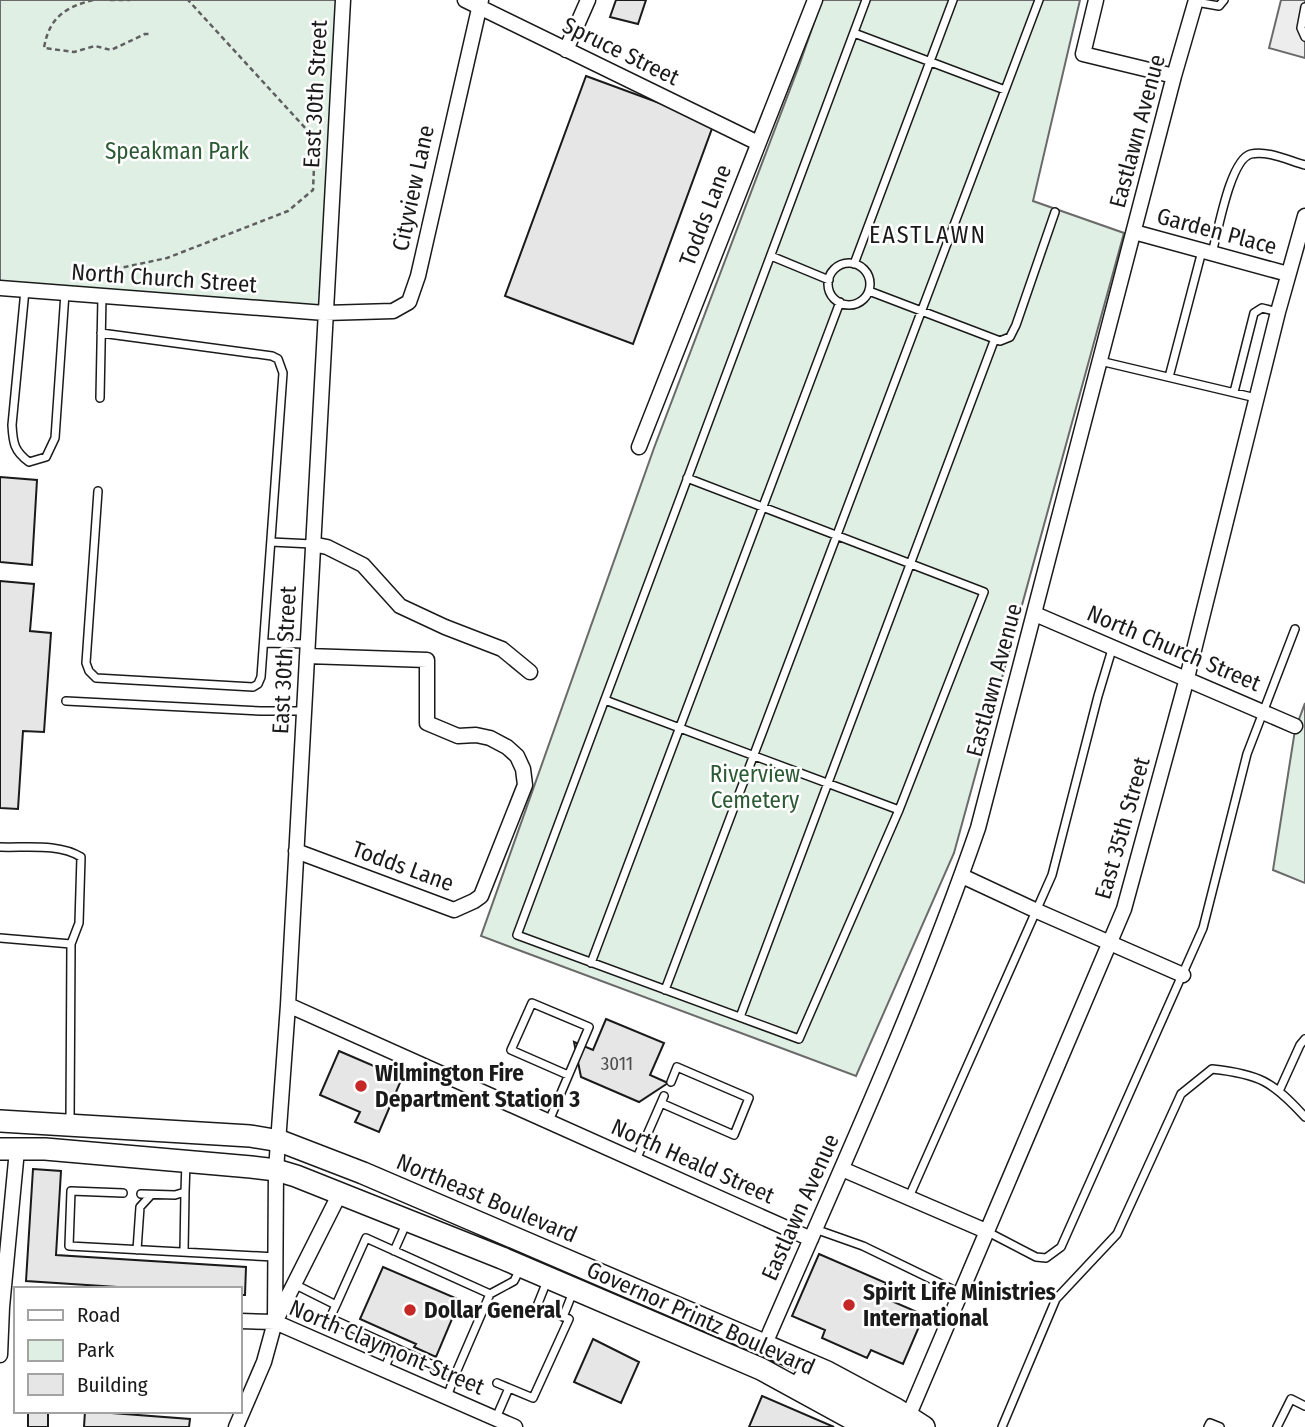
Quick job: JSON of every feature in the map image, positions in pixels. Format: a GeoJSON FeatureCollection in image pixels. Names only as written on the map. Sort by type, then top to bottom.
{"type":"FeatureCollection","features":[{"type":"Feature","properties":{"kind":"main road","name":"Northeast Boulevard"},"geometry":{"type":"LineString","coordinates":[[0,1121],[250,1136],[280,1141],[363,1173],[828,1372],[912,1424]]}},
{"type":"Feature","properties":{"kind":"main road"},"geometry":{"type":"LineString","coordinates":[[9,1150],[45,1149],[276,1170]]}},
{"type":"Feature","properties":{"kind":"main road","name":"Governor Printz Boulevard"},"geometry":{"type":"LineString","coordinates":[[276,1170],[521,1266],[761,1369],[867,1427]]}},
{"type":"Feature","properties":{"kind":"main road"},"geometry":{"type":"LineString","coordinates":[[761,1369],[811,1380],[882,1418],[912,1424]]}},
{"type":"Feature","properties":{"kind":"street","name":"East 30th Street"},"geometry":{"type":"LineString","coordinates":[[275,1322],[276,1170],[288,1005],[344,0]]}},
{"type":"Feature","properties":{"kind":"street"},"geometry":{"type":"LineString","coordinates":[[566,50],[588,0]]}},
{"type":"Feature","properties":{"kind":"street","name":"Todds Lane"},"geometry":{"type":"LineString","coordinates":[[639,447],[815,0]]}},
{"type":"Feature","properties":{"kind":"street"},"geometry":{"type":"LineString","coordinates":[[1096,0],[1083,54],[1174,76]]}},
{"type":"Feature","properties":{"kind":"street","name":"Eastlawn Avenue"},"geometry":{"type":"LineString","coordinates":[[764,1346],[842,1169],[962,876],[978,828],[1174,76],[1196,1]]}},
{"type":"Feature","properties":{"kind":"street","name":"Cityview Lane"},"geometry":{"type":"LineString","coordinates":[[325,313],[393,311],[409,302],[418,276],[474,2]]}},
{"type":"Feature","properties":{"kind":"street","name":"Spruce Street"},"geometry":{"type":"LineString","coordinates":[[474,2],[758,143]]}},
{"type":"Feature","properties":{"kind":"street","name":"East 35th Street"},"geometry":{"type":"LineString","coordinates":[[912,1424],[960,1293],[1131,887],[1305,216]]}},
{"type":"Feature","properties":{"kind":"street","name":"Garden Place"},"geometry":{"type":"LineString","coordinates":[[1134,232],[1288,274]]}},
{"type":"Feature","properties":{"kind":"street","name":"North Church Street"},"geometry":{"type":"LineString","coordinates":[[0,288],[325,313]]}},
{"type":"Feature","properties":{"kind":"street"},"geometry":{"type":"LineString","coordinates":[[312,544],[327,547],[363,565],[400,606],[502,649],[530,672]]}},
{"type":"Feature","properties":{"kind":"street","name":"North Church Street"},"geometry":{"type":"LineString","coordinates":[[1035,614],[1295,726]]}},
{"type":"Feature","properties":{"kind":"street","name":"Todds Lane"},"geometry":{"type":"LineString","coordinates":[[296,851],[454,910],[481,896],[525,785],[520,761],[507,747],[490,738],[476,734],[458,736],[427,723],[427,660],[307,650]]}},
{"type":"Feature","properties":{"kind":"street"},"geometry":{"type":"LineString","coordinates":[[962,876],[1183,975]]}},
{"type":"Feature","properties":{"kind":"street","name":"North Heald Street"},"geometry":{"type":"LineString","coordinates":[[288,1005],[636,1160],[813,1234]]}},
{"type":"Feature","properties":{"kind":"street"},"geometry":{"type":"LineString","coordinates":[[0,1355],[6,1308],[9,1150]]}},
{"type":"Feature","properties":{"kind":"street"},"geometry":{"type":"LineString","coordinates":[[842,1169],[986,1231]]}},
{"type":"Feature","properties":{"kind":"street"},"geometry":{"type":"LineString","coordinates":[[236,1427],[264,1362],[275,1322],[340,1193]]}},
{"type":"Feature","properties":{"kind":"street","name":"North Claymont Street"},"geometry":{"type":"LineString","coordinates":[[242,1321],[275,1322],[514,1427]]}},
{"type":"Feature","properties":{"kind":"lane"},"geometry":{"type":"LineString","coordinates":[[687,478],[984,593],[899,810],[799,1039],[517,934],[687,478],[771,256],[866,0]]}},
{"type":"Feature","properties":{"kind":"lane"},"geometry":{"type":"LineString","coordinates":[[854,264],[953,0]]}},
{"type":"Feature","properties":{"kind":"lane"},"geometry":{"type":"LineString","coordinates":[[665,990],[1039,0]]}},
{"type":"Feature","properties":{"kind":"lane"},"geometry":{"type":"LineString","coordinates":[[1196,1],[1219,6],[1224,0]]}},
{"type":"Feature","properties":{"kind":"lane"},"geometry":{"type":"LineString","coordinates":[[1305,7],[1301,27],[1305,37]]}},
{"type":"Feature","properties":{"kind":"lane"},"geometry":{"type":"LineString","coordinates":[[854,33],[1005,90]]}},
{"type":"Feature","properties":{"kind":"lane"},"geometry":{"type":"LineString","coordinates":[[1169,377],[1234,172],[1244,157],[1252,153],[1262,153],[1305,165]]}},
{"type":"Feature","properties":{"kind":"lane"},"geometry":{"type":"LineString","coordinates":[[869,291],[994,341],[1010,337],[1055,212]]}},
{"type":"Feature","properties":{"kind":"lane"},"geometry":{"type":"LineString","coordinates":[[771,256],[829,280]]}},
{"type":"Feature","properties":{"kind":"lane"},"geometry":{"type":"LineString","coordinates":[[854,264],[866,271],[869,291],[865,297],[853,304],[840,302],[831,293],[829,280],[836,268],[854,264]]}},
{"type":"Feature","properties":{"kind":"lane"},"geometry":{"type":"LineString","coordinates":[[25,290],[12,410],[13,444],[18,453],[29,462],[46,457],[55,438],[65,293]]}},
{"type":"Feature","properties":{"kind":"lane"},"geometry":{"type":"LineString","coordinates":[[100,398],[102,296]]}},
{"type":"Feature","properties":{"kind":"lane"},"geometry":{"type":"LineString","coordinates":[[591,963],[840,302]]}},
{"type":"Feature","properties":{"kind":"lane"},"geometry":{"type":"LineString","coordinates":[[1234,392],[1254,313],[1262,308],[1278,312]]}},
{"type":"Feature","properties":{"kind":"lane"},"geometry":{"type":"LineString","coordinates":[[98,491],[86,663],[89,671],[96,678],[253,687],[258,684],[264,643],[283,373],[278,359],[101,333]]}},
{"type":"Feature","properties":{"kind":"lane"},"geometry":{"type":"LineString","coordinates":[[740,1017],[994,341]]}},
{"type":"Feature","properties":{"kind":"lane"},"geometry":{"type":"LineString","coordinates":[[1100,361],[1256,398]]}},
{"type":"Feature","properties":{"kind":"lane"},"geometry":{"type":"LineString","coordinates":[[271,542],[312,544]]}},
{"type":"Feature","properties":{"kind":"lane"},"geometry":{"type":"LineString","coordinates":[[986,1231],[1036,1257],[1046,1258],[1061,1247],[1183,975],[1206,916],[1247,754],[1295,629]]}},
{"type":"Feature","properties":{"kind":"lane"},"geometry":{"type":"LineString","coordinates":[[264,643],[307,650]]}},
{"type":"Feature","properties":{"kind":"lane"},"geometry":{"type":"LineString","coordinates":[[909,1198],[1052,875],[1113,646]]}},
{"type":"Feature","properties":{"kind":"lane"},"geometry":{"type":"LineString","coordinates":[[605,700],[899,810]]}},
{"type":"Feature","properties":{"kind":"lane"},"geometry":{"type":"LineString","coordinates":[[66,701],[304,711]]}},
{"type":"Feature","properties":{"kind":"lane"},"geometry":{"type":"LineString","coordinates":[[0,847],[60,848],[81,857],[79,923],[71,944],[70,1124]]}},
{"type":"Feature","properties":{"kind":"lane"},"geometry":{"type":"LineString","coordinates":[[0,938],[71,944]]}},
{"type":"Feature","properties":{"kind":"lane"},"geometry":{"type":"LineString","coordinates":[[549,1121],[589,1027],[532,1003],[511,1050],[568,1074]]}},
{"type":"Feature","properties":{"kind":"lane"},"geometry":{"type":"LineString","coordinates":[[1280,1089],[1305,1039]]}},
{"type":"Feature","properties":{"kind":"lane"},"geometry":{"type":"LineString","coordinates":[[636,1160],[663,1099],[734,1135],[749,1098],[677,1067],[670,1082]]}},
{"type":"Feature","properties":{"kind":"lane"},"geometry":{"type":"LineString","coordinates":[[1002,1427],[1056,1298],[1117,1234],[1181,1094],[1212,1069],[1244,1072],[1280,1089],[1305,1117]]}},
{"type":"Feature","properties":{"kind":"lane"},"geometry":{"type":"LineString","coordinates":[[184,1252],[186,1161]]}},
{"type":"Feature","properties":{"kind":"lane"},"geometry":{"type":"LineString","coordinates":[[123,1193],[71,1191],[69,1246],[275,1257]]}},
{"type":"Feature","properties":{"kind":"lane"},"geometry":{"type":"LineString","coordinates":[[141,1194],[175,1195],[185,1192]]}},
{"type":"Feature","properties":{"kind":"lane"},"geometry":{"type":"LineString","coordinates":[[138,1250],[140,1207],[151,1195]]}},
{"type":"Feature","properties":{"kind":"lane"},"geometry":{"type":"LineString","coordinates":[[394,1251],[408,1220]]}},
{"type":"Feature","properties":{"kind":"lane"},"geometry":{"type":"LineString","coordinates":[[813,1234],[863,1246],[960,1293]]}},
{"type":"Feature","properties":{"kind":"lane"},"geometry":{"type":"LineString","coordinates":[[455,1375],[330,1318],[366,1238],[490,1294]]}},
{"type":"Feature","properties":{"kind":"lane"},"geometry":{"type":"LineString","coordinates":[[446,1397],[490,1294],[514,1282],[521,1266]]}},
{"type":"Feature","properties":{"kind":"lane"},"geometry":{"type":"LineString","coordinates":[[497,1382],[533,1398],[569,1319],[537,1306],[549,1278]]}},
{"type":"Feature","properties":{"kind":"lane"},"geometry":{"type":"LineString","coordinates":[[294,1284],[336,1305]]}},
{"type":"Feature","properties":{"kind":"lane"},"geometry":{"type":"LineString","coordinates":[[563,1317],[575,1289]]}},
{"type":"Feature","properties":{"kind":"lane"},"geometry":{"type":"LineString","coordinates":[[384,1370],[394,1348]]}},
{"type":"Feature","properties":{"kind":"lane"},"geometry":{"type":"LineString","coordinates":[[496,1419],[509,1388]]}},
{"type":"Feature","properties":{"kind":"lane"},"geometry":{"type":"LineString","coordinates":[[1277,1427],[1291,1399],[1305,1406]]}},
{"type":"Feature","properties":{"kind":"lane"},"geometry":{"type":"LineString","coordinates":[[1208,1427],[1210,1423],[1220,1427]]}},
{"type":"Feature","properties":{"kind":"path"},"geometry":{"type":"LineString","coordinates":[[93,0],[72,6],[55,20],[46,34],[44,48],[74,52],[94,46],[111,50],[145,34],[152,34]]}},
{"type":"Feature","properties":{"kind":"path"},"geometry":{"type":"LineString","coordinates":[[110,0],[130,0]]}},
{"type":"Feature","properties":{"kind":"path"},"geometry":{"type":"LineString","coordinates":[[82,276],[167,258],[288,211],[313,190],[315,144],[308,131],[188,0]]}},
{"type":"Feature","properties":{"kind":"green space","name":"Speakman Park"},"geometry":{"type":"Polygon","coordinates":[[[0,0],[343,0],[325,313],[0,288],[0,0]]]}},
{"type":"Feature","properties":{"kind":"green space","name":"Riverview Cemetery"},"geometry":{"type":"Polygon","coordinates":[[[822,0],[1080,0],[1033,201],[1124,233],[954,853],[856,1076],[481,936],[654,448],[822,0]]]}},
{"type":"Feature","properties":{"kind":"green space"},"geometry":{"type":"Polygon","coordinates":[[[1305,703],[1305,883],[1273,870],[1295,730],[1305,703]]]}},
{"type":"Feature","properties":{"kind":"shaded area"},"geometry":{"type":"Polygon","coordinates":[[[1281,0],[1305,0],[1305,58],[1269,48],[1281,0]]]}},
{"type":"Feature","properties":{"kind":"building"},"geometry":{"type":"Polygon","coordinates":[[[616,0],[646,0],[638,24],[610,17],[616,0]]]}},
{"type":"Feature","properties":{"kind":"building"},"geometry":{"type":"Polygon","coordinates":[[[586,76],[714,123],[633,344],[505,296],[586,76]]]}},
{"type":"Feature","properties":{"kind":"building"},"geometry":{"type":"Polygon","coordinates":[[[0,477],[37,480],[32,565],[0,562],[0,477]]]}},
{"type":"Feature","properties":{"kind":"building"},"geometry":{"type":"Polygon","coordinates":[[[0,581],[34,584],[30,631],[51,633],[44,732],[23,731],[18,809],[0,808],[0,581]]]}},
{"type":"Feature","properties":{"kind":"building"},"geometry":{"type":"Polygon","coordinates":[[[606,1019],[664,1043],[650,1075],[668,1083],[639,1102],[581,1077],[574,1042],[593,1050],[606,1019]]]}},
{"type":"Feature","properties":{"kind":"building","name":"Wilmington Fire Department Station 3"},"geometry":{"type":"Polygon","coordinates":[[[339,1051],[402,1078],[379,1132],[355,1122],[360,1112],[320,1095],[339,1051]]]}},
{"type":"Feature","properties":{"kind":"building"},"geometry":{"type":"Polygon","coordinates":[[[33,1169],[61,1171],[56,1255],[246,1267],[245,1295],[242,1295],[242,1287],[118,1287],[26,1281],[33,1169]]]}},
{"type":"Feature","properties":{"kind":"building","name":"Spirit Life Ministries International"},"geometry":{"type":"Polygon","coordinates":[[[819,1254],[886,1283],[880,1296],[924,1315],[903,1364],[871,1350],[867,1358],[822,1338],[825,1330],[792,1316],[819,1254]]]}},
{"type":"Feature","properties":{"kind":"building","name":"Dollar General"},"geometry":{"type":"Polygon","coordinates":[[[383,1267],[460,1300],[436,1357],[414,1347],[416,1344],[360,1319],[383,1267]]]}},
{"type":"Feature","properties":{"kind":"building"},"geometry":{"type":"Polygon","coordinates":[[[593,1339],[639,1362],[621,1403],[574,1382],[593,1339]]]}},
{"type":"Feature","properties":{"kind":"building"},"geometry":{"type":"Polygon","coordinates":[[[762,1396],[834,1427],[749,1427],[762,1396]]]}},
{"type":"Feature","properties":{"kind":"building"},"geometry":{"type":"Polygon","coordinates":[[[28,1413],[48,1413],[48,1427],[28,1427],[28,1413]]]}},
{"type":"Feature","properties":{"kind":"building"},"geometry":{"type":"Polygon","coordinates":[[[85,1413],[190,1419],[189,1427],[84,1427],[85,1413]]]}},
{"type":"Feature","properties":{"kind":"place","name":"Wilmington Fire Department Station 3"},"geometry":{"type":"Point","coordinates":[361,1086]}},
{"type":"Feature","properties":{"kind":"place","name":"Spirit Life Ministries International"},"geometry":{"type":"Point","coordinates":[849,1305]}},
{"type":"Feature","properties":{"kind":"place","name":"Dollar General"},"geometry":{"type":"Point","coordinates":[410,1310]}},
{"type":"Feature","properties":{"kind":"district","name":"EASTLAWN"},"geometry":{"type":"Point","coordinates":[928,235]}}]}
